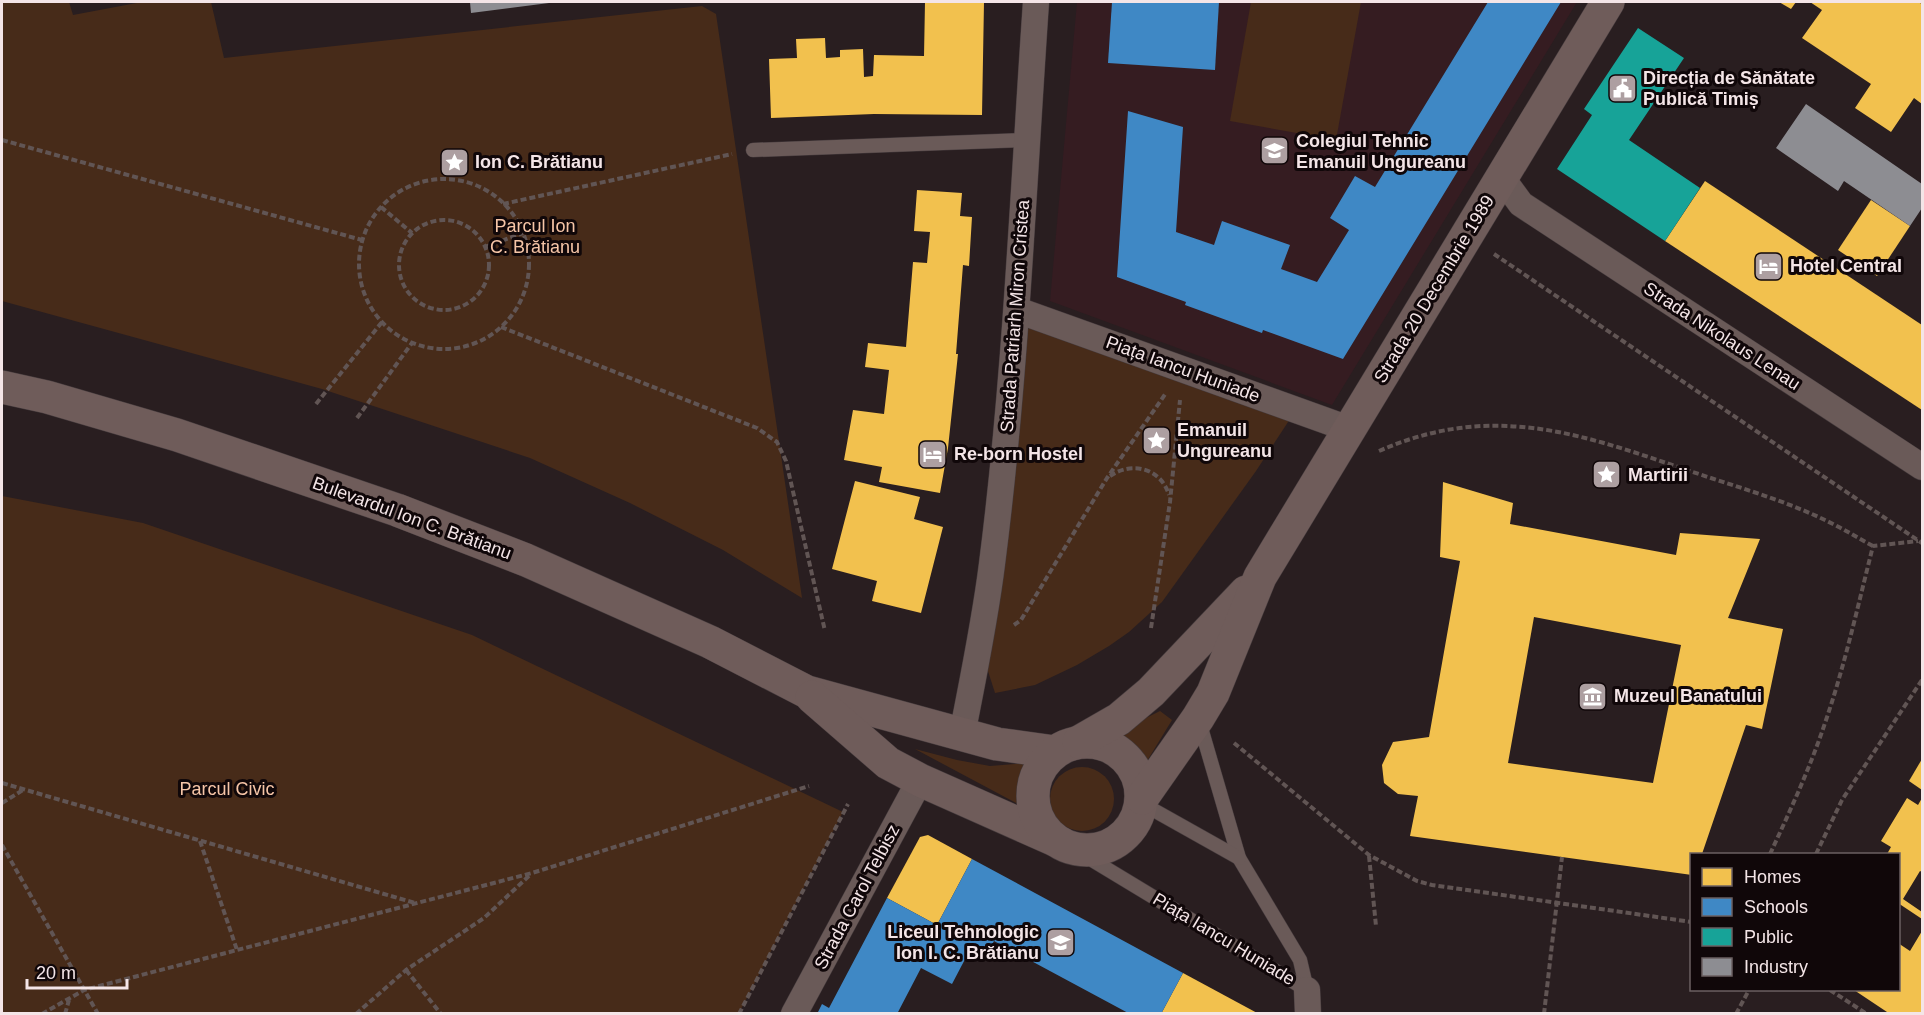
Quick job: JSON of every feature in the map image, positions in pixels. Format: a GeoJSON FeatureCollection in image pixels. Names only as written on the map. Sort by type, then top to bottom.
{"type":"FeatureCollection","features":[{"type":"Feature","properties":{"kind":"street","name":"Strada Patriarh Miron Cristea"},"geometry":{"type":"LineString","coordinates":[[962,735],[992,567],[1006,437],[1017,310],[1036,2]]}},
{"type":"Feature","properties":{"kind":"street","name":"Strada 20 Decembrie 1989"},"geometry":{"type":"LineString","coordinates":[[1142,801],[1213,693],[1260,577],[1608,2]]}},
{"type":"Feature","properties":{"kind":"street","name":"Strada Nikolaus Lenau"},"geometry":{"type":"LineString","coordinates":[[1496,189],[1923,468]]}},
{"type":"Feature","properties":{"kind":"street","name":"Piața Iancu Huniade"},"geometry":{"type":"LineString","coordinates":[[1017,310],[1349,429]]}},
{"type":"Feature","properties":{"kind":"street","name":"Bulevardul Ion C. Brătianu"},"geometry":{"type":"LineString","coordinates":[[2,387],[47,397],[177,435],[408,514],[546,569],[710,642],[807,692],[997,744],[1067,747]]}},
{"type":"Feature","properties":{"kind":"street","name":"Strada 20 Decembrie 1989"},"geometry":{"type":"LineString","coordinates":[[1067,747],[1119,720],[1151,692],[1260,577]]}},
{"type":"Feature","properties":{"kind":"street","name":"Bulevardul Ion C. Brătianu"},"geometry":{"type":"LineString","coordinates":[[807,692],[888,763],[1065,845]]}},
{"type":"Feature","properties":{"kind":"street"},"geometry":{"type":"LineString","coordinates":[[1065,845],[1092,850],[1110,846],[1125,835],[1136,820],[1142,801],[1139,780],[1124,755],[1098,743],[1067,747]]}},
{"type":"Feature","properties":{"kind":"street","name":"Piața Iancu Huniade"},"geometry":{"type":"LineString","coordinates":[[1065,845],[1043,829],[1035,814],[1032,796],[1035,780],[1043,764],[1067,747]]}},
{"type":"Feature","properties":{"kind":"street","name":"Strada Carol Telbisz"},"geometry":{"type":"LineString","coordinates":[[794,1014],[921,780]]}},
{"type":"Feature","properties":{"kind":"lane"},"geometry":{"type":"LineString","coordinates":[[753,150],[1027,140]]}},
{"type":"Feature","properties":{"kind":"lane","name":"Piața Iancu Huniade"},"geometry":{"type":"LineString","coordinates":[[1198,718],[1239,858],[1300,960],[1308,1002]]}},
{"type":"Feature","properties":{"kind":"lane","name":"Piața Iancu Huniade"},"geometry":{"type":"LineString","coordinates":[[1142,801],[1239,858]]}},
{"type":"Feature","properties":{"kind":"lane","name":"Piața Iancu Huniade"},"geometry":{"type":"LineString","coordinates":[[1065,845],[1308,1002]]}},
{"type":"Feature","properties":{"kind":"path"},"geometry":{"type":"LineString","coordinates":[[2,140],[362,240]]}},
{"type":"Feature","properties":{"kind":"path"},"geometry":{"type":"LineString","coordinates":[[503,204],[753,150]]}},
{"type":"Feature","properties":{"kind":"path"},"geometry":{"type":"LineString","coordinates":[[441,179],[455,180],[481,188],[503,204],[523,232],[529,261],[528,276],[519,304],[501,327],[490,336],[465,346],[438,349],[412,343],[382,322],[372,311],[361,284],[359,255],[369,223],[381,207],[402,190],[441,179]]}},
{"type":"Feature","properties":{"kind":"path"},"geometry":{"type":"LineString","coordinates":[[381,207],[412,233]]}},
{"type":"Feature","properties":{"kind":"path"},"geometry":{"type":"LineString","coordinates":[[447,220],[469,228],[481,240],[485,247],[488,270],[480,291],[468,303],[438,309],[424,305],[410,295],[400,275],[401,250],[412,233],[424,224],[447,220]]}},
{"type":"Feature","properties":{"kind":"path"},"geometry":{"type":"LineString","coordinates":[[485,247],[523,232]]}},
{"type":"Feature","properties":{"kind":"path"},"geometry":{"type":"LineString","coordinates":[[1494,254],[1922,542]]}},
{"type":"Feature","properties":{"kind":"path"},"geometry":{"type":"LineString","coordinates":[[315,404],[382,322]]}},
{"type":"Feature","properties":{"kind":"path"},"geometry":{"type":"LineString","coordinates":[[501,327],[757,428],[777,442],[786,461],[825,631]]}},
{"type":"Feature","properties":{"kind":"path"},"geometry":{"type":"LineString","coordinates":[[357,418],[412,343]]}},
{"type":"Feature","properties":{"kind":"path"},"geometry":{"type":"LineString","coordinates":[[1007,626],[1021,620],[1107,478],[1183,369]]}},
{"type":"Feature","properties":{"kind":"path"},"geometry":{"type":"LineString","coordinates":[[1150,628],[1170,502],[1183,369]]}},
{"type":"Feature","properties":{"kind":"path"},"geometry":{"type":"LineString","coordinates":[[1379,451],[1423,435],[1460,428],[1508,426],[1538,429],[1629,451],[1740,488],[1832,523],[1873,546],[1922,542]]}},
{"type":"Feature","properties":{"kind":"path"},"geometry":{"type":"LineString","coordinates":[[1107,478],[1129,467],[1148,471],[1165,485],[1170,502]]}},
{"type":"Feature","properties":{"kind":"path"},"geometry":{"type":"LineString","coordinates":[[1771,853],[1806,774],[1826,721],[1852,634],[1873,546]]}},
{"type":"Feature","properties":{"kind":"path"},"geometry":{"type":"LineString","coordinates":[[1817,853],[1842,800],[1923,680]]}},
{"type":"Feature","properties":{"kind":"path"},"geometry":{"type":"LineString","coordinates":[[1234,743],[1369,855],[1422,883],[1690,922]]}},
{"type":"Feature","properties":{"kind":"path"},"geometry":{"type":"LineString","coordinates":[[2,783],[415,903]]}},
{"type":"Feature","properties":{"kind":"path"},"geometry":{"type":"LineString","coordinates":[[42,1014],[84,990],[532,873],[809,786]]}},
{"type":"Feature","properties":{"kind":"path"},"geometry":{"type":"LineString","coordinates":[[2,803],[24,789]]}},
{"type":"Feature","properties":{"kind":"path"},"geometry":{"type":"LineString","coordinates":[[739,1014],[848,804]]}},
{"type":"Feature","properties":{"kind":"path"},"geometry":{"type":"LineString","coordinates":[[200,841],[237,950]]}},
{"type":"Feature","properties":{"kind":"path"},"geometry":{"type":"LineString","coordinates":[[2,845],[98,1014]]}},
{"type":"Feature","properties":{"kind":"path"},"geometry":{"type":"LineString","coordinates":[[1369,855],[1376,926]]}},
{"type":"Feature","properties":{"kind":"path"},"geometry":{"type":"LineString","coordinates":[[1544,1014],[1562,857]]}},
{"type":"Feature","properties":{"kind":"path"},"geometry":{"type":"LineString","coordinates":[[356,1014],[406,970],[484,918],[532,873]]}},
{"type":"Feature","properties":{"kind":"path"},"geometry":{"type":"LineString","coordinates":[[406,970],[441,1014]]}},
{"type":"Feature","properties":{"kind":"path"},"geometry":{"type":"LineString","coordinates":[[1736,1014],[1748,991]]}},
{"type":"Feature","properties":{"kind":"path"},"geometry":{"type":"LineString","coordinates":[[1832,991],[1867,1014]]}},
{"type":"Feature","properties":{"kind":"path"},"geometry":{"type":"LineString","coordinates":[[65,1014],[69,999]]}},
{"type":"Feature","properties":{"kind":"shaded area","name":"Colegiul Tehnic Emanuil Ungureanu"},"geometry":{"type":"Polygon","coordinates":[[[1077,2],[1577,2],[1332,405],[1050,301],[1077,2]]]}},
{"type":"Feature","properties":{"kind":"green space","name":"Parcul Ion C. Brătianu"},"geometry":{"type":"Polygon","coordinates":[[[2,2],[69,2],[73,15],[142,2],[211,2],[224,58],[702,6],[716,14],[802,598],[723,550],[630,503],[530,458],[322,389],[2,301],[2,2]]]}},
{"type":"Feature","properties":{"kind":"green space"},"geometry":{"type":"Polygon","coordinates":[[[1251,2],[1361,2],[1336,140],[1230,121],[1251,2]]]}},
{"type":"Feature","properties":{"kind":"green space"},"geometry":{"type":"Polygon","coordinates":[[[1027,326],[1290,419],[1256,471],[1162,602],[1129,632],[1077,665],[1035,685],[995,693],[987,668],[1027,326]]]}},
{"type":"Feature","properties":{"kind":"green space","name":"Parcul Civic"},"geometry":{"type":"Polygon","coordinates":[[[2,496],[143,523],[472,635],[843,812],[739,1013],[2,1013],[2,496]]]}},
{"type":"Feature","properties":{"kind":"green space"},"geometry":{"type":"Polygon","coordinates":[[[1160,711],[1172,720],[1144,766],[1136,753],[1108,737],[1160,711]]]}},
{"type":"Feature","properties":{"kind":"green space"},"geometry":{"type":"Polygon","coordinates":[[[915,749],[990,766],[1029,763],[1019,782],[1018,804],[915,749]]]}},
{"type":"Feature","properties":{"kind":"green space"},"geometry":{"type":"Polygon","coordinates":[[[1082,767],[1094,769],[1105,776],[1112,787],[1114,799],[1112,811],[1105,822],[1094,829],[1082,831],[1070,829],[1059,822],[1052,811],[1050,799],[1052,787],[1059,776],[1070,769],[1082,767]]]}},
{"type":"Feature","properties":{"kind":"building: Homes"},"geometry":{"type":"Polygon","coordinates":[[[925,2],[984,2],[982,115],[874,114],[771,118],[769,59],[797,58],[796,39],[825,38],[826,58],[840,57],[840,50],[863,49],[864,77],[873,76],[874,55],[924,56],[925,2]]]}},
{"type":"Feature","properties":{"kind":"building: Homes"},"geometry":{"type":"Polygon","coordinates":[[[1779,2],[1796,2],[1791,9],[1779,2]]]}},
{"type":"Feature","properties":{"kind":"building: Homes"},"geometry":{"type":"Polygon","coordinates":[[[1810,2],[1918,2],[1922,4],[1922,104],[1914,98],[1891,132],[1855,108],[1871,84],[1802,38],[1822,10],[1810,2]]]}},
{"type":"Feature","properties":{"kind":"building: Homes","name":"Hotel Central"},"geometry":{"type":"Polygon","coordinates":[[[1705,181],[1922,325],[1922,410],[1665,241],[1705,181]]]}},
{"type":"Feature","properties":{"kind":"building: Homes"},"geometry":{"type":"Polygon","coordinates":[[[917,190],[962,193],[960,216],[972,217],[969,266],[963,265],[956,354],[958,354],[948,448],[940,493],[879,482],[882,467],[844,460],[853,410],[884,414],[889,370],[865,367],[868,343],[906,347],[913,262],[927,263],[930,232],[914,231],[917,190]]]}},
{"type":"Feature","properties":{"kind":"building: Homes"},"geometry":{"type":"Polygon","coordinates":[[[1871,200],[1910,226],[1877,276],[1838,250],[1871,200]]]}},
{"type":"Feature","properties":{"kind":"building: Homes"},"geometry":{"type":"Polygon","coordinates":[[[855,481],[920,497],[914,519],[943,527],[921,613],[872,601],[877,581],[832,569],[855,481]]]}},
{"type":"Feature","properties":{"kind":"building: Homes"},"geometry":{"type":"Polygon","coordinates":[[[1443,482],[1513,503],[1510,524],[1676,555],[1680,533],[1760,539],[1728,618],[1783,629],[1762,729],[1746,725],[1702,853],[1690,853],[1690,875],[1410,836],[1418,796],[1398,794],[1384,783],[1382,765],[1393,742],[1429,737],[1460,561],[1440,557],[1443,482]],[[1534,617],[1508,763],[1653,783],[1681,645],[1534,617]]]}},
{"type":"Feature","properties":{"kind":"building: Homes"},"geometry":{"type":"Polygon","coordinates":[[[1922,759],[1922,790],[1909,781],[1922,759]]]}},
{"type":"Feature","properties":{"kind":"building: Homes"},"geometry":{"type":"Polygon","coordinates":[[[1907,798],[1918,805],[1922,798],[1922,872],[1920,871],[1903,899],[1922,912],[1922,919],[1900,904],[1900,853],[1888,853],[1891,847],[1881,841],[1907,798]]]}},
{"type":"Feature","properties":{"kind":"building: Homes"},"geometry":{"type":"Polygon","coordinates":[[[928,835],[972,859],[937,925],[887,898],[920,837],[928,835]]]}},
{"type":"Feature","properties":{"kind":"building: Homes"},"geometry":{"type":"Polygon","coordinates":[[[1922,931],[1922,1014],[1890,1014],[1856,991],[1900,991],[1900,944],[1910,951],[1922,931]]]}},
{"type":"Feature","properties":{"kind":"building: Homes"},"geometry":{"type":"Polygon","coordinates":[[[1183,973],[1259,1014],[1161,1014],[1183,973]]]}},
{"type":"Feature","properties":{"kind":"building: Schools"},"geometry":{"type":"Polygon","coordinates":[[[1112,2],[1219,2],[1215,70],[1108,63],[1112,2]]]}},
{"type":"Feature","properties":{"kind":"building: Schools"},"geometry":{"type":"Polygon","coordinates":[[[1488,2],[1561,2],[1343,359],[1263,330],[1262,333],[1117,277],[1128,111],[1183,127],[1176,232],[1214,245],[1222,221],[1290,245],[1281,269],[1317,282],[1349,230],[1330,218],[1355,176],[1375,187],[1488,2]]]}},
{"type":"Feature","properties":{"kind":"building: Schools"},"geometry":{"type":"Polygon","coordinates":[[[972,859],[1183,973],[1161,1014],[1130,1014],[994,941],[988,952],[973,944],[952,984],[921,968],[897,1014],[817,1014],[822,1004],[829,1008],[887,898],[937,925],[972,859]]]}},
{"type":"Feature","properties":{"kind":"building: Public"},"geometry":{"type":"Polygon","coordinates":[[[1638,28],[1684,58],[1629,140],[1700,188],[1665,241],[1557,169],[1592,115],[1584,109],[1638,28]]]}},
{"type":"Feature","properties":{"kind":"building: Industry"},"geometry":{"type":"Polygon","coordinates":[[[470,2],[549,2],[549,3],[471,13],[470,2]]]}},
{"type":"Feature","properties":{"kind":"building: Industry"},"geometry":{"type":"Polygon","coordinates":[[[1806,104],[1922,184],[1922,208],[1910,226],[1844,181],[1838,191],[1776,148],[1806,104]]]}},
{"type":"Feature","properties":{"kind":"place","name":"Direcția de Sănătate Publică Timiș"},"geometry":{"type":"Point","coordinates":[1622,88]}},
{"type":"Feature","properties":{"kind":"place","name":"Colegiul Tehnic Emanuil Ungureanu"},"geometry":{"type":"Point","coordinates":[1275,151]}},
{"type":"Feature","properties":{"kind":"place","name":"Ion C. Brătianu"},"geometry":{"type":"Point","coordinates":[454,162]}},
{"type":"Feature","properties":{"kind":"place","name":"Hotel Central"},"geometry":{"type":"Point","coordinates":[1769,266]}},
{"type":"Feature","properties":{"kind":"place","name":"Emanuil Ungureanu"},"geometry":{"type":"Point","coordinates":[1156,440]}},
{"type":"Feature","properties":{"kind":"place","name":"Re-born Hostel"},"geometry":{"type":"Point","coordinates":[933,454]}},
{"type":"Feature","properties":{"kind":"place","name":"Martirii"},"geometry":{"type":"Point","coordinates":[1607,475]}},
{"type":"Feature","properties":{"kind":"place","name":"Muzeul Banatului"},"geometry":{"type":"Point","coordinates":[1593,696]}},
{"type":"Feature","properties":{"kind":"place","name":"Liceul Tehnologic Ion I. C. Brătianu"},"geometry":{"type":"Point","coordinates":[1060,942]}}]}
